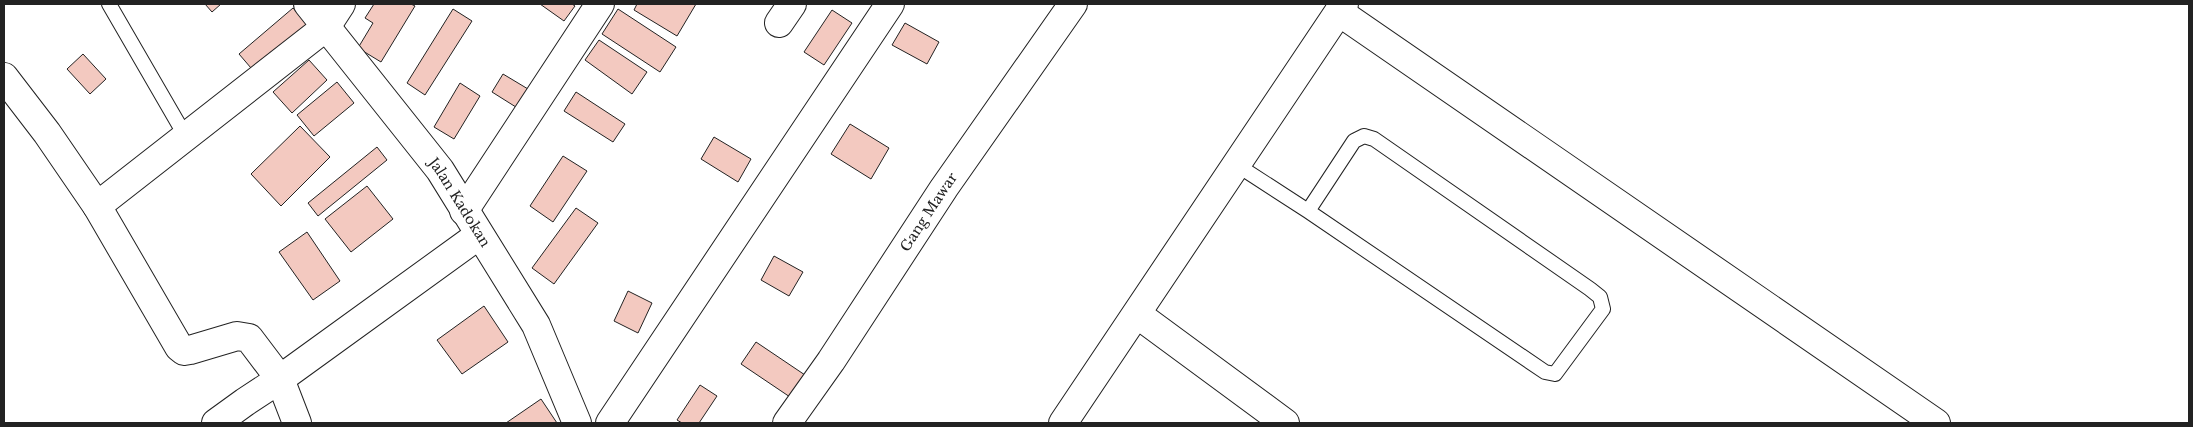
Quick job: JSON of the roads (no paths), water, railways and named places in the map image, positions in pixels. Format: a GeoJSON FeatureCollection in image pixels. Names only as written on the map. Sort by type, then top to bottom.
{"type":"FeatureCollection","features":[{"type":"Feature","properties":{"kind":"street","name":"Jalan Kadokan"},"geometry":{"type":"LineString","coordinates":[[308,4],[440,170],[536,325],[577,423]]}},
{"type":"Feature","properties":{"kind":"street"},"geometry":{"type":"LineString","coordinates":[[97,206],[326,27],[342,4]]}},
{"type":"Feature","properties":{"kind":"street"},"geometry":{"type":"LineString","coordinates":[[464,211],[600,4]]}},
{"type":"Feature","properties":{"kind":"street"},"geometry":{"type":"LineString","coordinates":[[610,423],[890,4]]}},
{"type":"Feature","properties":{"kind":"street","name":"Gang Mawar"},"geometry":{"type":"LineString","coordinates":[[787,423],[831,361],[944,188],[1073,4]]}},
{"type":"Feature","properties":{"kind":"street"},"geometry":{"type":"LineString","coordinates":[[1063,423],[1342,8],[1936,423]]}},
{"type":"Feature","properties":{"kind":"street"},"geometry":{"type":"LineString","coordinates":[[4,77],[47,133],[97,206],[179,347],[184,350],[190,350],[237,336],[249,338],[280,379],[297,423]]}},
{"type":"Feature","properties":{"kind":"street"},"geometry":{"type":"LineString","coordinates":[[216,423],[479,235]]}},
{"type":"Feature","properties":{"kind":"street"},"geometry":{"type":"LineString","coordinates":[[1138,314],[1285,423]]}},
{"type":"Feature","properties":{"kind":"lane"},"geometry":{"type":"LineString","coordinates":[[109,4],[186,137]]}},
{"type":"Feature","properties":{"kind":"lane"},"geometry":{"type":"LineString","coordinates":[[1237,165],[1545,372],[1555,374],[1603,309],[1600,297],[1590,288],[1374,139],[1364,136],[1354,142],[1308,211]]}}]}
